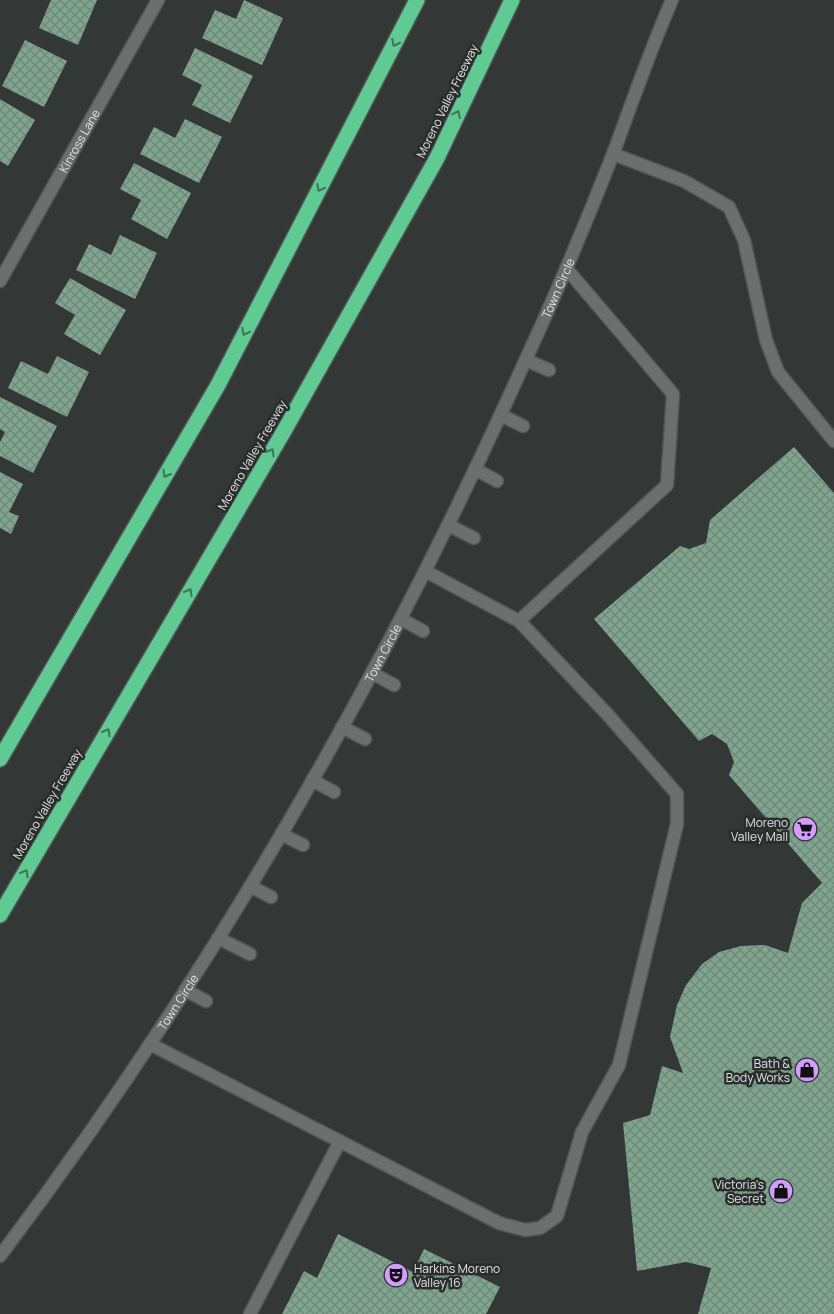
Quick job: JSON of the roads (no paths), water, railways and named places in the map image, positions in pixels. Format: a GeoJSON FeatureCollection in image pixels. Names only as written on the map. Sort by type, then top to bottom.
{"type":"FeatureCollection","features":[{"type":"Feature","properties":{"kind":"highway"},"geometry":{"type":"LineString","coordinates":[[0,759],[218,384],[417,0]]}},
{"type":"Feature","properties":{"kind":"highway","name":"Moreno Valley Freeway"},"geometry":{"type":"LineString","coordinates":[[0,915],[298,405],[436,158],[512,0]]}},
{"type":"Feature","properties":{"kind":"street","name":"Kinross Lane"},"geometry":{"type":"LineString","coordinates":[[0,281],[158,0]]}},
{"type":"Feature","properties":{"kind":"street","name":"Town Circle"},"geometry":{"type":"LineString","coordinates":[[0,1256],[150,1044],[218,938],[312,780],[401,619],[501,416],[526,360],[613,154],[672,0]]}},
{"type":"Feature","properties":{"kind":"street"},"geometry":{"type":"LineString","coordinates":[[613,154],[684,180],[729,208],[744,240],[766,340],[778,372],[834,440]]}},
{"type":"Feature","properties":{"kind":"street"},"geometry":{"type":"LineString","coordinates":[[519,621],[667,485],[673,394],[566,268]]}},
{"type":"Feature","properties":{"kind":"street"},"geometry":{"type":"LineString","coordinates":[[526,360],[550,370]]}},
{"type":"Feature","properties":{"kind":"street"},"geometry":{"type":"LineString","coordinates":[[501,416],[523,426]]}},
{"type":"Feature","properties":{"kind":"street"},"geometry":{"type":"LineString","coordinates":[[475,469],[497,481]]}},
{"type":"Feature","properties":{"kind":"street"},"geometry":{"type":"LineString","coordinates":[[448,525],[474,538]]}},
{"type":"Feature","properties":{"kind":"street"},"geometry":{"type":"LineString","coordinates":[[150,1044],[499,1224],[525,1230],[540,1228],[557,1216],[582,1132],[619,1065],[678,824],[677,794],[608,715],[519,621],[425,572]]}},
{"type":"Feature","properties":{"kind":"street"},"geometry":{"type":"LineString","coordinates":[[401,619],[423,631]]}},
{"type":"Feature","properties":{"kind":"street"},"geometry":{"type":"LineString","coordinates":[[372,673],[394,685]]}},
{"type":"Feature","properties":{"kind":"street"},"geometry":{"type":"LineString","coordinates":[[342,727],[365,739]]}},
{"type":"Feature","properties":{"kind":"street"},"geometry":{"type":"LineString","coordinates":[[312,780],[334,792]]}},
{"type":"Feature","properties":{"kind":"street"},"geometry":{"type":"LineString","coordinates":[[281,834],[303,845]]}},
{"type":"Feature","properties":{"kind":"street"},"geometry":{"type":"LineString","coordinates":[[250,886],[271,897]]}},
{"type":"Feature","properties":{"kind":"street"},"geometry":{"type":"LineString","coordinates":[[218,938],[250,954]]}},
{"type":"Feature","properties":{"kind":"street"},"geometry":{"type":"LineString","coordinates":[[184,990],[206,1001]]}},
{"type":"Feature","properties":{"kind":"street"},"geometry":{"type":"LineString","coordinates":[[250,1314],[340,1141]]}},
{"type":"Feature","properties":{"kind":"place","name":"Moreno Valley Mall"},"geometry":{"type":"Point","coordinates":[805,829]}},
{"type":"Feature","properties":{"kind":"place","name":"Bath & Body Works"},"geometry":{"type":"Point","coordinates":[807,1070]}},
{"type":"Feature","properties":{"kind":"place","name":"Victoria's Secret"},"geometry":{"type":"Point","coordinates":[781,1191]}},
{"type":"Feature","properties":{"kind":"place","name":"Harkins Moreno Valley 16"},"geometry":{"type":"Point","coordinates":[396,1275]}}]}
